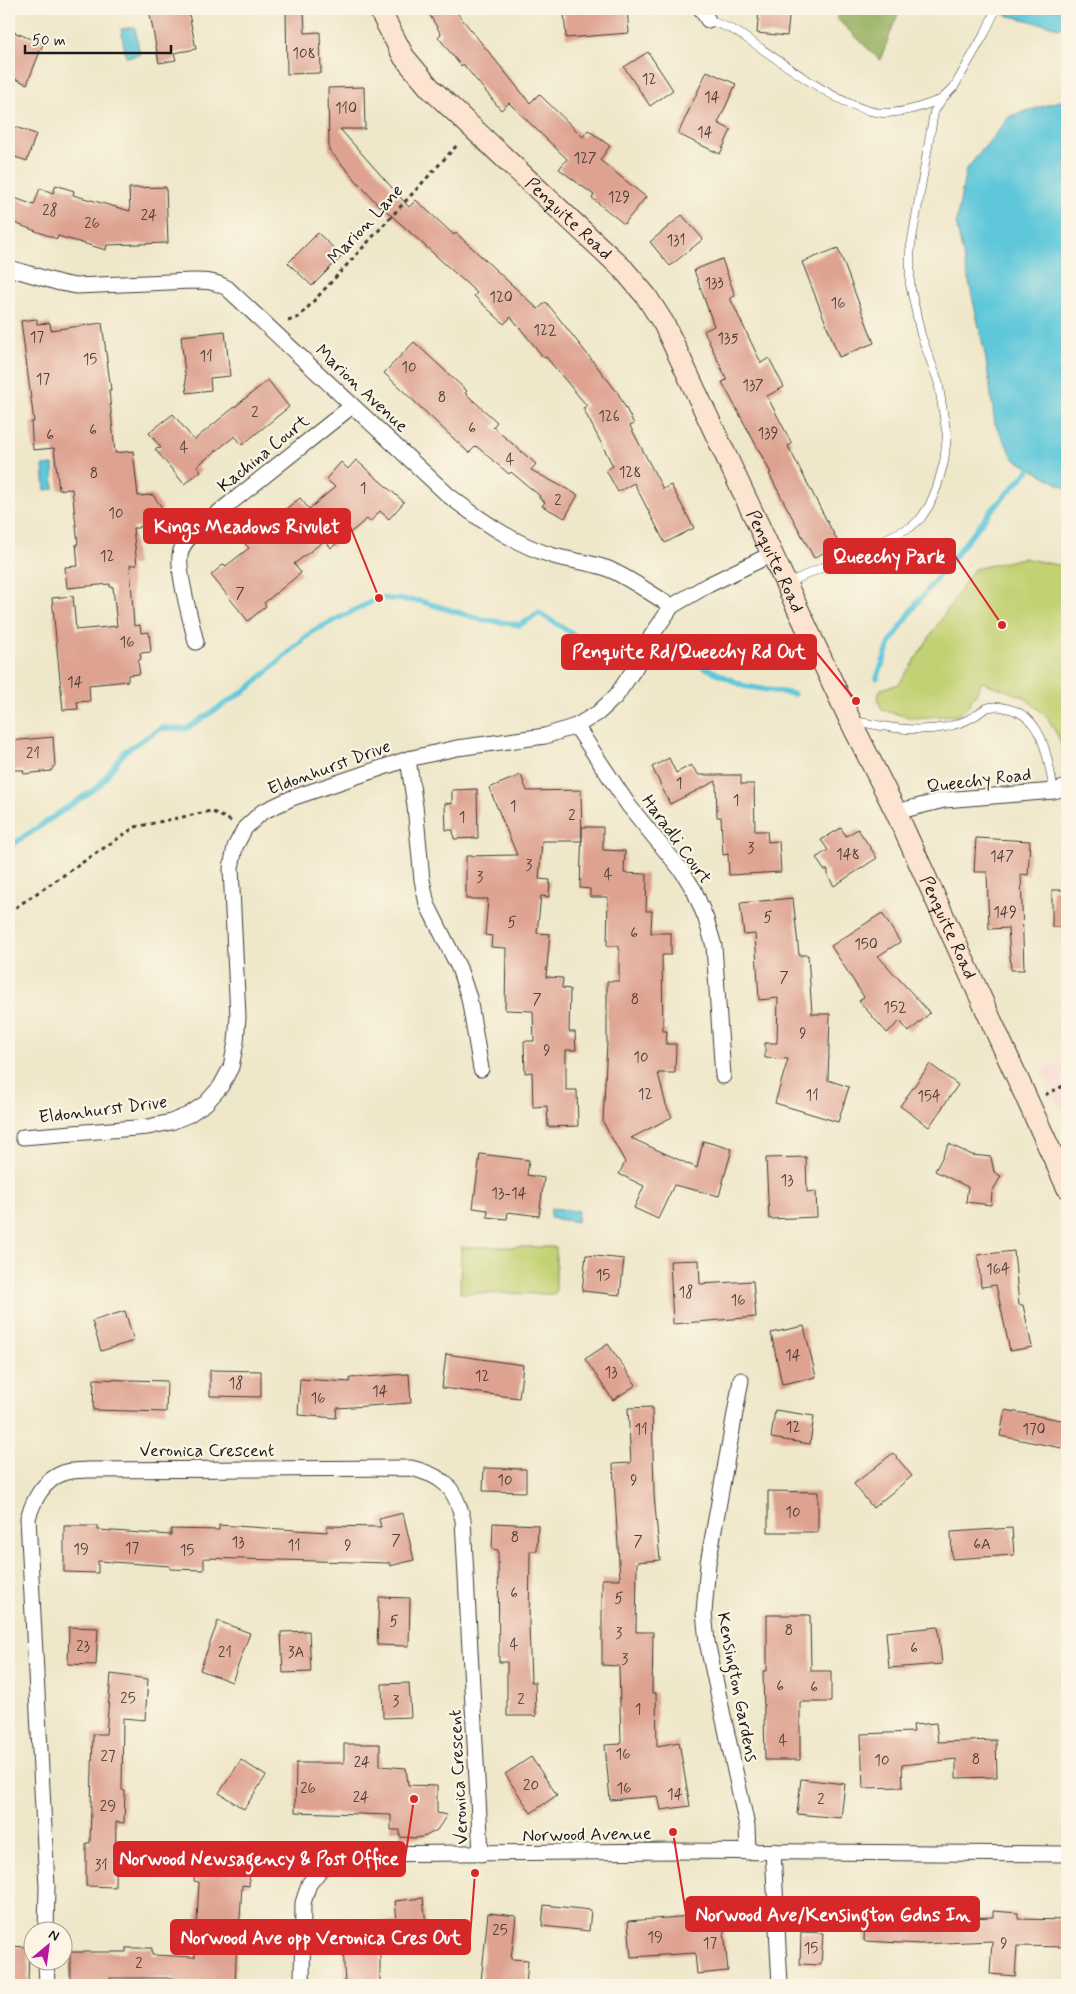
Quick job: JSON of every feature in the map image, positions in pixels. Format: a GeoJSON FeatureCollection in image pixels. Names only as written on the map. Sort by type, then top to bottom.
{"type":"FeatureCollection","features":[{"type":"Feature","properties":{"kind":"street","name":"Penquite Road"},"geometry":{"type":"LineString","coordinates":[[379,9],[404,57],[430,88],[624,270],[646,296],[664,324],[694,384],[850,720],[896,812],[1067,1187]]}},
{"type":"Feature","properties":{"kind":"street","name":"Marion Avenue"},"geometry":{"type":"LineString","coordinates":[[9,268],[76,286],[208,281],[227,288],[448,495],[471,513],[504,534],[553,556],[607,568],[672,606]]}},
{"type":"Feature","properties":{"kind":"street","name":"Kachina Court"},"geometry":{"type":"LineString","coordinates":[[196,642],[180,570],[180,551],[191,536],[352,406]]}},
{"type":"Feature","properties":{"kind":"street","name":"Eldonhurst Drive"},"geometry":{"type":"LineString","coordinates":[[23,1137],[148,1127],[171,1122],[188,1115],[206,1102],[221,1086],[231,1067],[238,1017],[231,868],[235,847],[245,828],[262,812],[292,798],[408,759],[457,748],[545,736],[576,726],[598,713],[616,696],[635,668],[652,635],[672,606],[772,554]]}},
{"type":"Feature","properties":{"kind":"street","name":"Haradli Court"},"geometry":{"type":"LineString","coordinates":[[576,726],[629,806],[682,871],[694,890],[706,919],[714,946],[723,1076]]}},
{"type":"Feature","properties":{"kind":"street"},"geometry":{"type":"LineString","coordinates":[[408,759],[415,806],[422,880],[427,904],[459,968],[469,998],[481,1069]]}},
{"type":"Feature","properties":{"kind":"street","name":"Queechy Road"},"geometry":{"type":"LineString","coordinates":[[896,812],[944,800],[1061,789]]}},
{"type":"Feature","properties":{"kind":"street","name":"Kensington Gardens"},"geometry":{"type":"LineString","coordinates":[[741,1380],[708,1563],[704,1613],[707,1642],[747,1826],[748,1852]]}},
{"type":"Feature","properties":{"kind":"street","name":"Veronica Crescent"},"geometry":{"type":"LineString","coordinates":[[46,1922],[47,1886],[28,1518],[34,1500],[46,1484],[64,1472],[87,1470],[411,1468],[430,1473],[448,1485],[459,1502],[462,1520],[481,1854]]}},
{"type":"Feature","properties":{"kind":"street"},"geometry":{"type":"LineString","coordinates":[[773,1852],[780,1985]]}},
{"type":"Feature","properties":{"kind":"street","name":"Norwood Avenue"},"geometry":{"type":"LineString","coordinates":[[302,1985],[303,1903],[309,1884],[321,1869],[337,1858],[359,1854],[773,1852],[1067,1854]]}},
{"type":"Feature","properties":{"kind":"street"},"geometry":{"type":"LineString","coordinates":[[46,1972],[47,1985]]}},
{"type":"Feature","properties":{"kind":"lane"},"geometry":{"type":"LineString","coordinates":[[786,584],[911,527],[921,518],[929,506],[937,487],[944,462],[947,436],[938,381],[921,334],[910,285],[910,251],[934,112],[942,99],[954,87],[985,33],[996,9]]}},
{"type":"Feature","properties":{"kind":"lane"},"geometry":{"type":"LineString","coordinates":[[705,14],[735,31],[797,73],[840,99],[864,109],[885,114],[917,110],[942,99]]}},
{"type":"Feature","properties":{"kind":"lane"},"geometry":{"type":"LineString","coordinates":[[850,720],[894,729],[926,730],[947,727],[971,718],[988,707],[999,706],[1022,713],[1037,729],[1061,789]]}},
{"type":"Feature","properties":{"kind":"path","name":"Marion Lane"},"geometry":{"type":"LineString","coordinates":[[271,328],[299,317],[472,128]]}},
{"type":"Feature","properties":{"kind":"path"},"geometry":{"type":"LineString","coordinates":[[9,912],[135,827],[211,811],[245,828]]}},
{"type":"Feature","properties":{"kind":"shaded area"},"geometry":{"type":"Polygon","coordinates":[[[1067,1061],[1067,1119],[1042,1070],[1067,1061]]]}},
{"type":"Feature","properties":{"kind":"green space"},"geometry":{"type":"Polygon","coordinates":[[[839,9],[900,9],[880,60],[837,19],[839,9]]]}},
{"type":"Feature","properties":{"kind":"green space"},"geometry":{"type":"Polygon","coordinates":[[[1023,558],[1067,567],[1067,766],[1059,738],[1047,717],[1024,697],[982,682],[968,707],[958,715],[912,718],[882,710],[877,698],[881,689],[899,684],[974,569],[1023,558]]]}},
{"type":"Feature","properties":{"kind":"green space"},"geometry":{"type":"Polygon","coordinates":[[[461,1247],[556,1247],[556,1294],[460,1293],[461,1247]]]}},
{"type":"Feature","properties":{"kind":"water"},"geometry":{"type":"Polygon","coordinates":[[[1009,9],[1067,9],[1067,27],[1059,28],[1006,15],[1009,9]]]}},
{"type":"Feature","properties":{"kind":"water"},"geometry":{"type":"Polygon","coordinates":[[[135,27],[140,55],[126,57],[121,29],[135,27]]]}},
{"type":"Feature","properties":{"kind":"water"},"geometry":{"type":"Polygon","coordinates":[[[1067,99],[1067,489],[1014,459],[995,424],[986,359],[956,223],[966,170],[1010,116],[1067,99]]]}},
{"type":"Feature","properties":{"kind":"water"},"geometry":{"type":"Polygon","coordinates":[[[53,465],[54,489],[45,490],[43,466],[53,465]]]}},
{"type":"Feature","properties":{"kind":"water"},"geometry":{"type":"Polygon","coordinates":[[[551,1208],[578,1211],[577,1222],[550,1218],[551,1208]]]}},
{"type":"Feature","properties":{"kind":"building"},"geometry":{"type":"Polygon","coordinates":[[[149,9],[188,9],[196,49],[174,53],[176,60],[159,63],[149,9]]]}},
{"type":"Feature","properties":{"kind":"building"},"geometry":{"type":"Polygon","coordinates":[[[286,9],[304,9],[305,33],[320,32],[321,73],[287,74],[286,9]]]}},
{"type":"Feature","properties":{"kind":"building"},"geometry":{"type":"Polygon","coordinates":[[[426,9],[454,9],[530,103],[539,94],[583,137],[588,130],[610,146],[600,160],[646,197],[624,224],[592,198],[594,195],[559,169],[567,159],[509,103],[501,110],[463,64],[461,66],[438,37],[441,34],[426,9]]]}},
{"type":"Feature","properties":{"kind":"building"},"geometry":{"type":"Polygon","coordinates":[[[627,9],[629,33],[566,38],[564,12],[627,9]]]}},
{"type":"Feature","properties":{"kind":"building"},"geometry":{"type":"Polygon","coordinates":[[[759,9],[790,9],[787,36],[757,33],[759,9]]]}},
{"type":"Feature","properties":{"kind":"building"},"geometry":{"type":"Polygon","coordinates":[[[9,30],[43,44],[27,84],[9,76],[9,30]]]}},
{"type":"Feature","properties":{"kind":"building"},"geometry":{"type":"Polygon","coordinates":[[[648,52],[673,90],[650,106],[624,67],[648,52]]]}},
{"type":"Feature","properties":{"kind":"building"},"geometry":{"type":"Polygon","coordinates":[[[707,71],[736,84],[718,123],[731,130],[720,154],[678,134],[707,71]]]}},
{"type":"Feature","properties":{"kind":"building"},"geometry":{"type":"Polygon","coordinates":[[[364,87],[365,129],[340,129],[409,207],[416,200],[454,235],[456,233],[538,309],[546,302],[618,393],[634,424],[630,426],[663,489],[671,485],[694,528],[665,543],[634,483],[618,492],[606,470],[613,466],[583,408],[587,406],[546,357],[544,358],[511,317],[504,324],[474,296],[477,293],[379,206],[329,150],[328,88],[364,87]]]}},
{"type":"Feature","properties":{"kind":"building"},"geometry":{"type":"Polygon","coordinates":[[[9,125],[36,134],[27,161],[9,155],[9,125]]]}},
{"type":"Feature","properties":{"kind":"building"},"geometry":{"type":"Polygon","coordinates":[[[56,185],[74,191],[73,195],[130,211],[129,188],[166,187],[168,243],[107,245],[106,250],[58,236],[57,239],[9,221],[9,196],[34,205],[40,188],[53,193],[56,185]]]}},
{"type":"Feature","properties":{"kind":"building"},"geometry":{"type":"Polygon","coordinates":[[[682,215],[703,239],[670,266],[650,242],[682,215]]]}},
{"type":"Feature","properties":{"kind":"building"},"geometry":{"type":"Polygon","coordinates":[[[318,233],[342,256],[312,286],[288,263],[318,233]]]}},
{"type":"Feature","properties":{"kind":"building"},"geometry":{"type":"Polygon","coordinates":[[[838,248],[874,343],[839,357],[802,262],[838,248]]]}},
{"type":"Feature","properties":{"kind":"building"},"geometry":{"type":"Polygon","coordinates":[[[722,259],[735,296],[730,298],[761,363],[769,358],[784,387],[767,396],[792,444],[788,446],[839,544],[814,558],[722,382],[727,380],[704,331],[714,326],[694,270],[722,259]]]}},
{"type":"Feature","properties":{"kind":"building"},"geometry":{"type":"Polygon","coordinates":[[[37,319],[37,324],[50,323],[51,330],[102,323],[111,390],[109,390],[115,453],[133,451],[138,496],[153,495],[163,509],[138,528],[133,528],[137,565],[130,565],[134,626],[140,625],[141,633],[149,632],[151,652],[140,653],[141,659],[138,661],[140,674],[128,675],[128,681],[89,685],[90,701],[77,702],[78,709],[63,710],[52,598],[73,596],[76,630],[117,626],[113,587],[110,587],[110,584],[67,588],[65,567],[78,566],[76,544],[78,544],[72,489],[59,490],[54,448],[33,450],[31,422],[34,422],[21,321],[37,319]]]}},
{"type":"Feature","properties":{"kind":"building"},"geometry":{"type":"Polygon","coordinates":[[[225,331],[230,376],[210,378],[211,390],[187,393],[181,336],[225,331]]]}},
{"type":"Feature","properties":{"kind":"building"},"geometry":{"type":"Polygon","coordinates":[[[414,342],[467,391],[465,393],[497,422],[493,427],[536,464],[531,470],[578,495],[565,518],[542,506],[545,502],[539,498],[540,496],[511,472],[509,474],[476,446],[469,453],[384,373],[414,342]]]}},
{"type":"Feature","properties":{"kind":"building"},"geometry":{"type":"Polygon","coordinates":[[[268,380],[289,407],[242,445],[235,436],[197,466],[201,471],[184,484],[155,449],[161,448],[149,433],[173,414],[194,440],[268,380]]]}},
{"type":"Feature","properties":{"kind":"building"},"geometry":{"type":"Polygon","coordinates":[[[356,460],[404,502],[389,519],[380,511],[370,522],[367,519],[331,548],[325,540],[294,564],[301,573],[264,603],[266,606],[248,621],[211,575],[249,548],[245,544],[259,534],[256,530],[274,515],[275,517],[300,498],[309,509],[335,487],[326,479],[341,462],[348,469],[356,460]]]}},
{"type":"Feature","properties":{"kind":"building"},"geometry":{"type":"Polygon","coordinates":[[[53,737],[55,765],[51,771],[24,774],[23,770],[9,770],[9,741],[53,737]]]}},
{"type":"Feature","properties":{"kind":"building"},"geometry":{"type":"Polygon","coordinates":[[[669,758],[676,773],[691,765],[699,775],[741,775],[741,784],[754,784],[755,831],[767,831],[768,842],[779,841],[781,872],[729,875],[728,854],[723,855],[721,817],[717,817],[716,781],[670,804],[652,767],[669,758]]]}},
{"type":"Feature","properties":{"kind":"building"},"geometry":{"type":"Polygon","coordinates":[[[521,775],[527,791],[581,790],[582,841],[542,841],[539,879],[550,880],[549,897],[541,896],[537,933],[550,934],[546,977],[563,978],[562,988],[570,989],[569,1032],[575,1032],[576,1050],[566,1050],[566,1090],[577,1090],[578,1126],[548,1127],[547,1106],[533,1107],[532,1072],[525,1073],[524,1041],[534,1041],[533,1011],[505,1010],[506,948],[491,947],[492,936],[485,935],[488,899],[466,899],[466,856],[517,855],[489,788],[521,775]]]}},
{"type":"Feature","properties":{"kind":"building"},"geometry":{"type":"Polygon","coordinates":[[[477,789],[478,838],[454,839],[453,830],[446,830],[445,803],[452,804],[452,790],[477,789]]]}},
{"type":"Feature","properties":{"kind":"building"},"geometry":{"type":"Polygon","coordinates":[[[582,827],[603,827],[603,850],[625,851],[624,873],[647,874],[646,911],[652,911],[651,933],[671,933],[671,955],[662,955],[663,1031],[667,1031],[666,1044],[676,1044],[675,1073],[658,1073],[666,1105],[672,1117],[631,1138],[697,1168],[703,1141],[732,1149],[719,1196],[674,1185],[658,1219],[634,1208],[644,1186],[619,1174],[625,1162],[603,1122],[607,1042],[607,981],[619,981],[619,946],[607,946],[608,897],[590,897],[590,889],[580,888],[582,827]]]}},
{"type":"Feature","properties":{"kind":"building"},"geometry":{"type":"Polygon","coordinates":[[[841,828],[846,836],[858,829],[877,858],[834,886],[828,876],[828,870],[824,870],[816,858],[828,850],[821,840],[841,828]]]}},
{"type":"Feature","properties":{"kind":"building"},"geometry":{"type":"Polygon","coordinates":[[[976,838],[1030,841],[1028,875],[1021,874],[1024,970],[1011,970],[1008,928],[989,929],[987,872],[974,872],[976,838]]]}},
{"type":"Feature","properties":{"kind":"building"},"geometry":{"type":"Polygon","coordinates":[[[1052,890],[1067,890],[1067,927],[1052,927],[1052,890]]]}},
{"type":"Feature","properties":{"kind":"building"},"geometry":{"type":"Polygon","coordinates":[[[793,898],[799,955],[808,955],[812,1014],[830,1014],[828,1080],[849,1087],[838,1122],[775,1103],[788,1059],[765,1058],[765,1043],[777,1043],[778,998],[759,1000],[755,934],[744,935],[740,903],[793,898]]]}},
{"type":"Feature","properties":{"kind":"building"},"geometry":{"type":"Polygon","coordinates":[[[882,913],[900,942],[878,956],[930,1013],[909,1032],[900,1021],[887,1033],[859,1001],[864,997],[831,946],[882,913]]]}},
{"type":"Feature","properties":{"kind":"building"},"geometry":{"type":"Polygon","coordinates":[[[930,1064],[958,1085],[929,1127],[900,1106],[930,1064]]]}},
{"type":"Feature","properties":{"kind":"building"},"geometry":{"type":"Polygon","coordinates":[[[949,1144],[972,1155],[991,1157],[994,1172],[1001,1176],[992,1192],[991,1205],[966,1202],[968,1187],[935,1171],[949,1144]]]}},
{"type":"Feature","properties":{"kind":"building"},"geometry":{"type":"Polygon","coordinates":[[[480,1154],[529,1160],[527,1175],[544,1178],[539,1216],[508,1212],[507,1219],[487,1217],[488,1210],[473,1208],[480,1154]]]}},
{"type":"Feature","properties":{"kind":"building"},"geometry":{"type":"Polygon","coordinates":[[[806,1157],[807,1192],[816,1191],[817,1217],[769,1219],[766,1158],[806,1157]]]}},
{"type":"Feature","properties":{"kind":"building"},"geometry":{"type":"Polygon","coordinates":[[[1014,1251],[1019,1305],[1023,1305],[1032,1347],[1010,1351],[996,1285],[981,1287],[978,1255],[1014,1251]]]}},
{"type":"Feature","properties":{"kind":"building"},"geometry":{"type":"Polygon","coordinates":[[[586,1255],[624,1259],[620,1295],[582,1291],[586,1255]]]}},
{"type":"Feature","properties":{"kind":"building"},"geometry":{"type":"Polygon","coordinates":[[[699,1260],[700,1284],[753,1281],[756,1317],[673,1324],[670,1261],[699,1260]]]}},
{"type":"Feature","properties":{"kind":"building"},"geometry":{"type":"Polygon","coordinates":[[[125,1311],[134,1341],[101,1351],[92,1321],[125,1311]]]}},
{"type":"Feature","properties":{"kind":"building"},"geometry":{"type":"Polygon","coordinates":[[[804,1326],[816,1377],[782,1384],[771,1333],[804,1326]]]}},
{"type":"Feature","properties":{"kind":"building"},"geometry":{"type":"Polygon","coordinates":[[[608,1344],[636,1385],[613,1400],[585,1359],[608,1344]]]}},
{"type":"Feature","properties":{"kind":"building"},"geometry":{"type":"Polygon","coordinates":[[[446,1354],[523,1365],[519,1398],[442,1388],[446,1354]]]}},
{"type":"Feature","properties":{"kind":"building"},"geometry":{"type":"Polygon","coordinates":[[[210,1370],[261,1371],[261,1397],[210,1396],[210,1370]]]}},
{"type":"Feature","properties":{"kind":"building"},"geometry":{"type":"Polygon","coordinates":[[[409,1374],[411,1403],[337,1408],[336,1418],[298,1415],[300,1379],[350,1382],[350,1378],[409,1374]]]}},
{"type":"Feature","properties":{"kind":"building"},"geometry":{"type":"Polygon","coordinates":[[[94,1379],[167,1381],[166,1412],[93,1410],[94,1379]]]}},
{"type":"Feature","properties":{"kind":"building"},"geometry":{"type":"Polygon","coordinates":[[[652,1407],[654,1495],[660,1560],[637,1562],[636,1632],[653,1632],[652,1693],[656,1693],[657,1746],[679,1742],[690,1806],[661,1810],[658,1796],[610,1800],[605,1745],[621,1744],[619,1666],[602,1665],[602,1579],[620,1579],[613,1464],[631,1463],[628,1408],[652,1407]]]}},
{"type":"Feature","properties":{"kind":"building"},"geometry":{"type":"Polygon","coordinates":[[[775,1410],[814,1416],[810,1444],[771,1438],[775,1410]]]}},
{"type":"Feature","properties":{"kind":"building"},"geometry":{"type":"Polygon","coordinates":[[[1005,1410],[1067,1421],[1067,1449],[1000,1436],[1005,1410]]]}},
{"type":"Feature","properties":{"kind":"building"},"geometry":{"type":"Polygon","coordinates":[[[893,1453],[912,1476],[873,1508],[854,1484],[893,1453]]]}},
{"type":"Feature","properties":{"kind":"building"},"geometry":{"type":"Polygon","coordinates":[[[484,1468],[526,1469],[526,1492],[483,1491],[484,1468]]]}},
{"type":"Feature","properties":{"kind":"building"},"geometry":{"type":"Polygon","coordinates":[[[768,1491],[818,1492],[818,1532],[768,1532],[768,1491]]]}},
{"type":"Feature","properties":{"kind":"building"},"geometry":{"type":"Polygon","coordinates":[[[403,1513],[414,1560],[390,1566],[390,1563],[204,1558],[204,1570],[170,1569],[170,1566],[98,1561],[98,1573],[64,1572],[64,1526],[98,1526],[98,1530],[171,1535],[171,1529],[219,1530],[219,1525],[327,1532],[327,1526],[381,1527],[379,1519],[403,1513]]]}},
{"type":"Feature","properties":{"kind":"building"},"geometry":{"type":"Polygon","coordinates":[[[493,1523],[538,1525],[537,1551],[530,1551],[529,1625],[531,1682],[535,1682],[536,1716],[507,1716],[507,1662],[499,1662],[498,1550],[492,1549],[493,1523]]]}},
{"type":"Feature","properties":{"kind":"building"},"geometry":{"type":"Polygon","coordinates":[[[1012,1528],[1014,1555],[952,1559],[951,1532],[1012,1528]]]}},
{"type":"Feature","properties":{"kind":"building"},"geometry":{"type":"Polygon","coordinates":[[[379,1597],[410,1598],[409,1646],[377,1645],[379,1597]]]}},
{"type":"Feature","properties":{"kind":"building"},"geometry":{"type":"Polygon","coordinates":[[[767,1615],[810,1615],[811,1671],[831,1671],[831,1702],[800,1702],[800,1760],[765,1760],[763,1671],[767,1671],[767,1615]]]}},
{"type":"Feature","properties":{"kind":"building"},"geometry":{"type":"Polygon","coordinates":[[[218,1621],[250,1633],[232,1682],[200,1670],[218,1621]]]}},
{"type":"Feature","properties":{"kind":"building"},"geometry":{"type":"Polygon","coordinates":[[[69,1627],[98,1628],[96,1665],[68,1664],[69,1627]]]}},
{"type":"Feature","properties":{"kind":"building"},"geometry":{"type":"Polygon","coordinates":[[[938,1627],[942,1664],[889,1668],[886,1632],[938,1627]]]}},
{"type":"Feature","properties":{"kind":"building"},"geometry":{"type":"Polygon","coordinates":[[[309,1631],[311,1672],[283,1673],[281,1632],[309,1631]]]}},
{"type":"Feature","properties":{"kind":"building"},"geometry":{"type":"Polygon","coordinates":[[[111,1674],[148,1679],[145,1720],[123,1718],[122,1790],[125,1791],[124,1823],[116,1822],[115,1887],[86,1886],[86,1843],[90,1843],[93,1734],[106,1734],[111,1674]]]}},
{"type":"Feature","properties":{"kind":"building"},"geometry":{"type":"Polygon","coordinates":[[[409,1683],[411,1717],[383,1718],[382,1684],[409,1683]]]}},
{"type":"Feature","properties":{"kind":"building"},"geometry":{"type":"Polygon","coordinates":[[[936,1723],[938,1742],[996,1740],[997,1777],[956,1778],[956,1759],[902,1765],[903,1787],[863,1788],[861,1734],[914,1732],[913,1725],[936,1723]]]}},
{"type":"Feature","properties":{"kind":"building"},"geometry":{"type":"Polygon","coordinates":[[[344,1744],[380,1744],[380,1766],[406,1768],[408,1785],[437,1786],[437,1813],[447,1815],[437,1830],[426,1836],[416,1838],[400,1837],[400,1830],[391,1830],[391,1815],[295,1812],[296,1763],[344,1763],[344,1744]]]}},
{"type":"Feature","properties":{"kind":"building"},"geometry":{"type":"Polygon","coordinates":[[[531,1757],[557,1795],[531,1813],[505,1774],[531,1757]]]}},
{"type":"Feature","properties":{"kind":"building"},"geometry":{"type":"Polygon","coordinates":[[[241,1760],[266,1776],[244,1809],[219,1793],[241,1760]]]}},
{"type":"Feature","properties":{"kind":"building"},"geometry":{"type":"Polygon","coordinates":[[[801,1779],[845,1784],[841,1818],[797,1814],[801,1779]]]}},
{"type":"Feature","properties":{"kind":"building"},"geometry":{"type":"Polygon","coordinates":[[[196,1851],[251,1855],[249,1886],[242,1885],[235,1985],[172,1985],[173,1978],[110,1978],[110,1985],[70,1985],[72,1952],[126,1952],[126,1948],[152,1948],[152,1955],[195,1957],[199,1882],[194,1881],[196,1851]]]}},
{"type":"Feature","properties":{"kind":"building"},"geometry":{"type":"Polygon","coordinates":[[[423,1898],[428,1942],[382,1946],[383,1952],[380,1952],[380,1985],[345,1985],[342,1922],[397,1921],[395,1901],[423,1898]]]}},
{"type":"Feature","properties":{"kind":"building"},"geometry":{"type":"Polygon","coordinates":[[[544,1905],[591,1910],[589,1931],[542,1926],[544,1905]]]}},
{"type":"Feature","properties":{"kind":"building"},"geometry":{"type":"Polygon","coordinates":[[[722,1911],[728,1971],[697,1974],[695,1953],[631,1957],[628,1921],[692,1916],[692,1914],[722,1911]]]}},
{"type":"Feature","properties":{"kind":"building"},"geometry":{"type":"Polygon","coordinates":[[[993,1911],[1018,1913],[1018,1919],[1067,1920],[1067,1947],[1017,1946],[1015,1976],[990,1974],[992,1941],[920,1944],[864,1941],[865,1917],[904,1918],[904,1920],[993,1917],[993,1911]]]}},
{"type":"Feature","properties":{"kind":"building"},"geometry":{"type":"Polygon","coordinates":[[[488,1913],[516,1916],[511,1959],[528,1960],[526,1985],[481,1982],[488,1913]]]}},
{"type":"Feature","properties":{"kind":"building"},"geometry":{"type":"Polygon","coordinates":[[[801,1932],[823,1933],[821,1965],[800,1964],[801,1932]]]}},
{"type":"Feature","properties":{"kind":"building"},"geometry":{"type":"Polygon","coordinates":[[[9,1946],[22,1947],[22,1972],[28,1972],[28,1983],[9,1982],[9,1946]]]}},
{"type":"Feature","properties":{"kind":"waterway"},"geometry":{"type":"LineString","coordinates":[[877,678],[890,643],[916,604],[990,512],[1030,469]]}},
{"type":"Feature","properties":{"kind":"waterway"},"geometry":{"type":"LineString","coordinates":[[9,847],[99,786],[125,751],[161,728],[186,729],[249,688],[313,631],[379,598],[420,601],[480,619],[520,625],[539,613],[586,642],[625,646],[687,659],[744,686],[794,694]]}},
{"type":"Feature","properties":{"kind":"place","name":"Kings Meadows Rivulet"},"geometry":{"type":"Point","coordinates":[379,598]}},
{"type":"Feature","properties":{"kind":"place","name":"Queechy Park"},"geometry":{"type":"Point","coordinates":[1002,625]}},
{"type":"Feature","properties":{"kind":"place","name":"Penquite Rd/Queechy Rd Out"},"geometry":{"type":"Point","coordinates":[856,701]}},
{"type":"Feature","properties":{"kind":"place","name":"Norwood Newsagency & Post Office"},"geometry":{"type":"Point","coordinates":[414,1799]}},
{"type":"Feature","properties":{"kind":"place","name":"Norwood Ave/Kensington Gdns In"},"geometry":{"type":"Point","coordinates":[673,1832]}},
{"type":"Feature","properties":{"kind":"place","name":"Norwood Ave opp Veronica Cres Out"},"geometry":{"type":"Point","coordinates":[475,1873]}}]}
